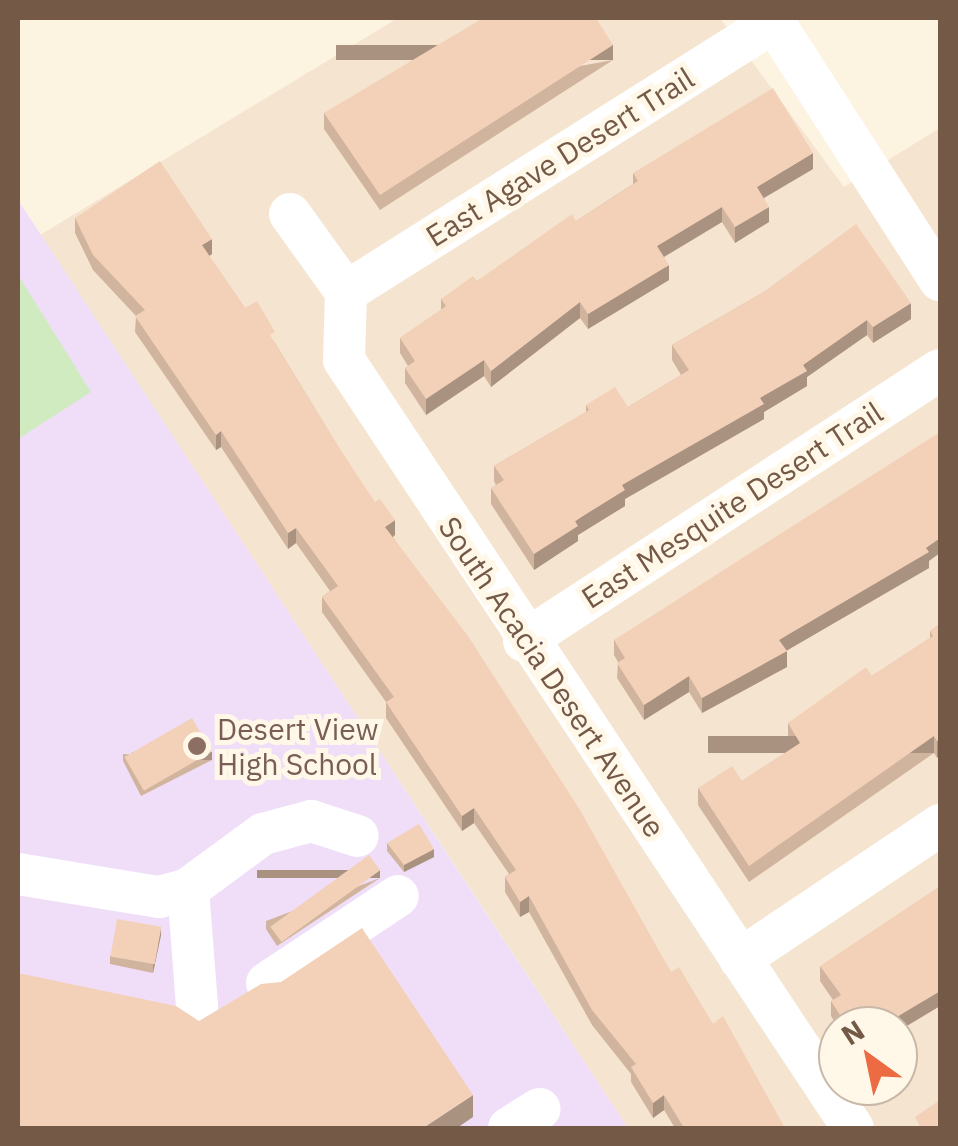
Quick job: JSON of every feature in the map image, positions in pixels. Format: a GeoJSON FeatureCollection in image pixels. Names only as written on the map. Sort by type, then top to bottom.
{"type":"FeatureCollection","features":[{"type":"Feature","properties":{"kind":"street"},"geometry":{"type":"LineString","coordinates":[[773,20],[940,280]]}},
{"type":"Feature","properties":{"kind":"street","name":"East Agave Desert Trail"},"geometry":{"type":"LineString","coordinates":[[346,292],[773,20]]}},
{"type":"Feature","properties":{"kind":"street"},"geometry":{"type":"LineString","coordinates":[[290,214],[346,292]]}},
{"type":"Feature","properties":{"kind":"street","name":"South Acacia Desert Avenue"},"geometry":{"type":"LineString","coordinates":[[346,292],[344,360],[524,640],[853,1128]]}},
{"type":"Feature","properties":{"kind":"street","name":"East Mesquite Desert Trail"},"geometry":{"type":"LineString","coordinates":[[524,640],[940,370]]}},
{"type":"Feature","properties":{"kind":"street"},"geometry":{"type":"LineString","coordinates":[[18,874],[160,897],[188,889],[263,834],[311,821],[358,836]]}},
{"type":"Feature","properties":{"kind":"street"},"geometry":{"type":"LineString","coordinates":[[740,958],[940,825]]}},
{"type":"Feature","properties":{"kind":"street"},"geometry":{"type":"LineString","coordinates":[[188,889],[198,1018]]}},
{"type":"Feature","properties":{"kind":"street"},"geometry":{"type":"LineString","coordinates":[[267,983],[398,896]]}},
{"type":"Feature","properties":{"kind":"shaded area"},"geometry":{"type":"Polygon","coordinates":[[[398,18],[720,18],[844,187],[940,128],[940,1128],[628,1128],[40,235],[398,18]]]}},
{"type":"Feature","properties":{"kind":"shaded area","name":"Desert View High School"},"geometry":{"type":"Polygon","coordinates":[[[18,200],[461,875],[628,1128],[18,1128],[18,200]]]}},
{"type":"Feature","properties":{"kind":"green space"},"geometry":{"type":"Polygon","coordinates":[[[18,275],[91,392],[18,439],[18,275]]]}},
{"type":"Feature","properties":{"kind":"building"},"geometry":{"type":"Polygon","coordinates":[[[483,18],[596,18],[613,45],[380,195],[324,113],[483,18]]]}},
{"type":"Feature","properties":{"kind":"building"},"geometry":{"type":"Polygon","coordinates":[[[773,88],[813,153],[757,187],[769,207],[735,227],[722,207],[657,246],[669,265],[588,314],[580,302],[491,371],[484,360],[426,399],[405,368],[415,361],[400,338],[446,306],[441,299],[473,276],[477,281],[572,214],[576,221],[638,181],[633,173],[773,88]]]}},
{"type":"Feature","properties":{"kind":"building"},"geometry":{"type":"Polygon","coordinates":[[[160,161],[212,239],[202,245],[245,308],[257,301],[275,332],[270,335],[339,448],[375,502],[380,499],[395,520],[385,527],[468,636],[580,810],[671,972],[679,967],[713,1024],[723,1016],[785,1128],[684,1128],[664,1095],[653,1103],[631,1067],[636,1064],[592,1010],[529,896],[520,902],[505,877],[516,870],[474,808],[462,816],[386,702],[394,697],[322,597],[338,586],[296,528],[288,533],[221,431],[216,435],[135,316],[145,310],[93,255],[75,218],[160,161]]]}},
{"type":"Feature","properties":{"kind":"building"},"geometry":{"type":"Polygon","coordinates":[[[856,224],[911,303],[873,327],[867,320],[803,365],[807,371],[760,398],[764,404],[622,485],[625,490],[575,521],[578,526],[534,554],[491,488],[504,480],[494,466],[589,410],[586,405],[615,387],[628,407],[689,370],[672,345],[762,293],[856,224]]]}},
{"type":"Feature","properties":{"kind":"building"},"geometry":{"type":"Polygon","coordinates":[[[940,432],[940,538],[926,548],[929,552],[779,640],[787,651],[702,698],[689,676],[644,705],[617,663],[625,658],[614,640],[940,432]]]}},
{"type":"Feature","properties":{"kind":"building"},"geometry":{"type":"Polygon","coordinates":[[[940,624],[940,739],[937,741],[934,736],[749,866],[698,788],[732,766],[742,781],[800,743],[788,723],[866,667],[872,676],[933,636],[930,631],[940,624]]]}},
{"type":"Feature","properties":{"kind":"building"},"geometry":{"type":"Polygon","coordinates":[[[192,718],[212,752],[144,791],[124,757],[192,718]]]}},
{"type":"Feature","properties":{"kind":"building"},"geometry":{"type":"Polygon","coordinates":[[[419,824],[434,849],[404,865],[387,843],[419,824]]]}},
{"type":"Feature","properties":{"kind":"building"},"geometry":{"type":"Polygon","coordinates":[[[369,855],[380,870],[281,942],[270,927],[369,855]]]}},
{"type":"Feature","properties":{"kind":"building"},"geometry":{"type":"Polygon","coordinates":[[[940,886],[940,991],[915,1006],[834,1006],[831,1001],[841,995],[820,966],[940,886]]]}},
{"type":"Feature","properties":{"kind":"building"},"geometry":{"type":"Polygon","coordinates":[[[117,919],[161,927],[155,964],[110,956],[117,919]]]}},
{"type":"Feature","properties":{"kind":"building"},"geometry":{"type":"Polygon","coordinates":[[[362,928],[473,1095],[423,1128],[18,1128],[18,973],[176,1006],[199,1021],[261,984],[281,982],[362,928]]]}},
{"type":"Feature","properties":{"kind":"building"},"geometry":{"type":"Polygon","coordinates":[[[940,1100],[940,1128],[921,1128],[915,1117],[940,1100]]]}},
{"type":"Feature","properties":{"kind":"place","name":"Desert View High School"},"geometry":{"type":"Point","coordinates":[197,746]}}]}
